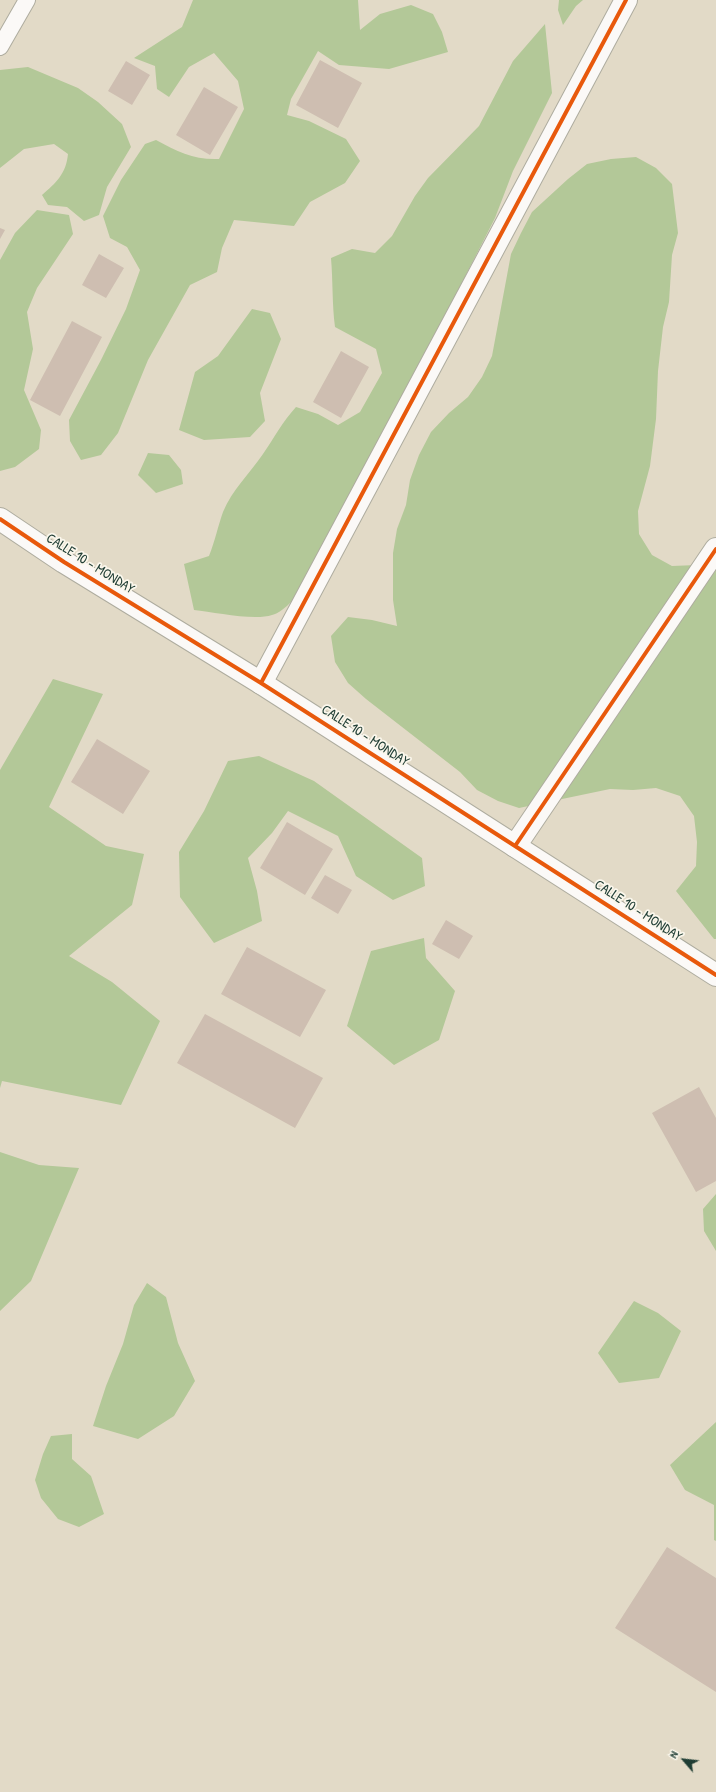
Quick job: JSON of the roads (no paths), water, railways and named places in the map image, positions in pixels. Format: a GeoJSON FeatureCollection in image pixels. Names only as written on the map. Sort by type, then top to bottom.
{"type":"FeatureCollection","features":[{"type":"Feature","properties":{"kind":"street"},"geometry":{"type":"LineString","coordinates":[[261,683],[626,0]]}},
{"type":"Feature","properties":{"kind":"street","name":"CALLE 10 - MONDAY"},"geometry":{"type":"LineString","coordinates":[[0,519],[64,562],[261,683],[716,975]]}},
{"type":"Feature","properties":{"kind":"street"},"geometry":{"type":"LineString","coordinates":[[515,846],[713,560]]}},
{"type":"Feature","properties":{"kind":"lane"},"geometry":{"type":"LineString","coordinates":[[0,47],[27,0]]}}]}
